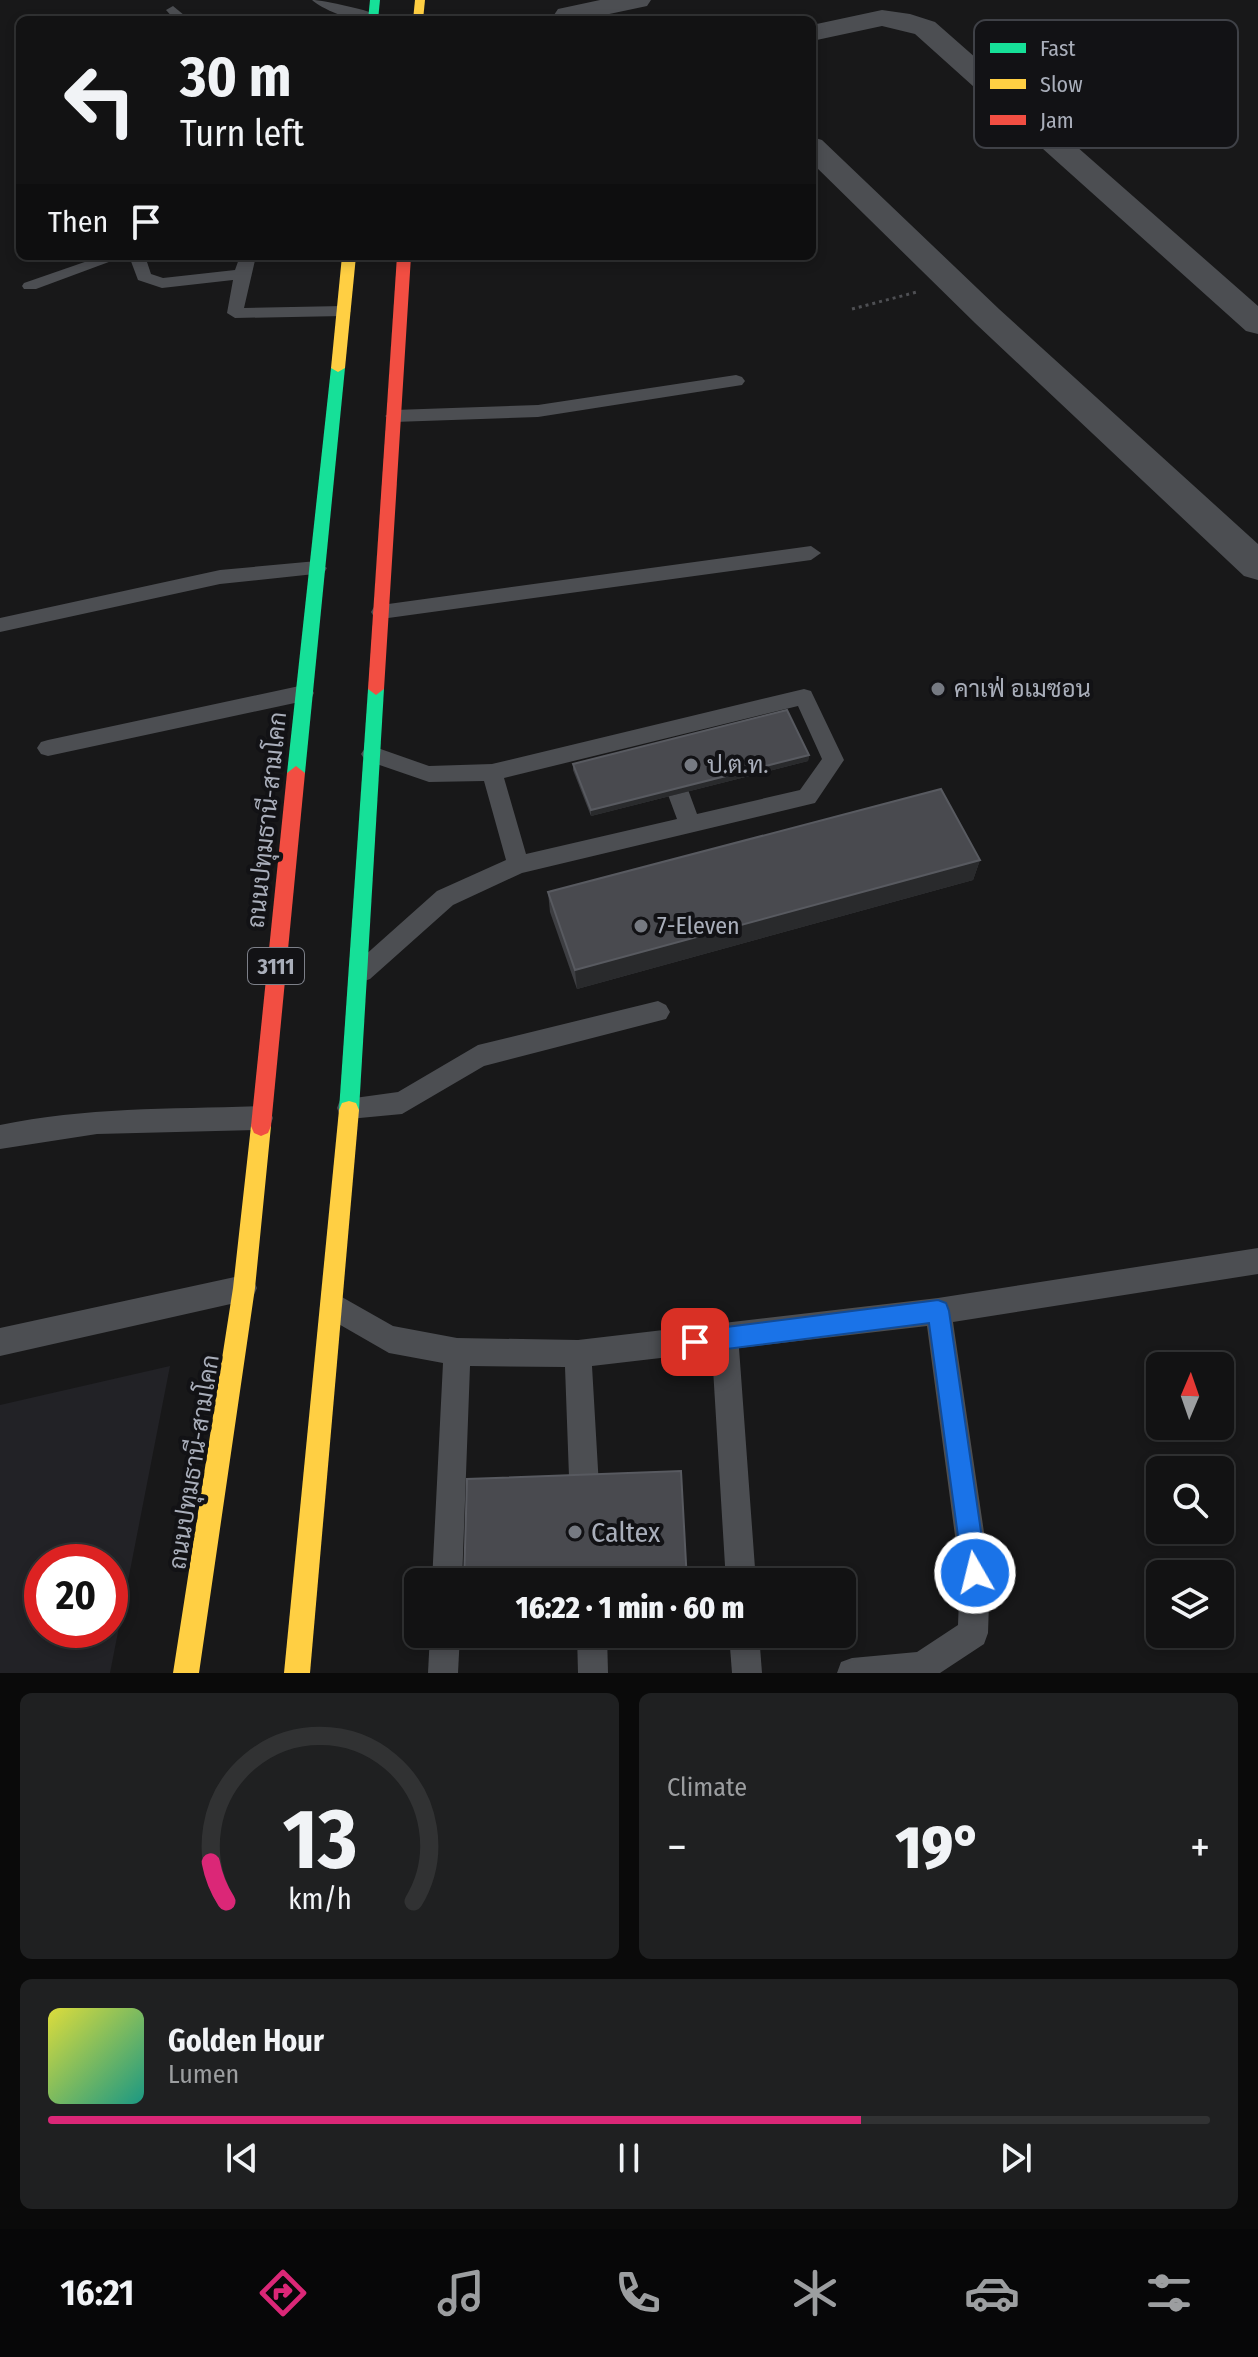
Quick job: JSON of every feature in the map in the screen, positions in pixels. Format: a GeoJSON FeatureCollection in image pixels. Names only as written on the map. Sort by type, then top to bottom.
{"type":"FeatureCollection","features":[{"type":"Feature","properties":{"kind":"main road","name":"ถนนปทุมธานี-สามโคก"},"geometry":{"type":"LineString","coordinates":[[186,1673],[244,1288],[349,260]]}},
{"type":"Feature","properties":{"kind":"main road"},"geometry":{"type":"LineString","coordinates":[[297,1673],[349,1108],[404,260]]}},
{"type":"Feature","properties":{"kind":"street"},"geometry":{"type":"LineString","coordinates":[[567,15],[638,0]]}},
{"type":"Feature","properties":{"kind":"street"},"geometry":{"type":"LineString","coordinates":[[816,32],[869,18],[889,16],[906,19],[925,28],[974,72]]}},
{"type":"Feature","properties":{"kind":"street"},"geometry":{"type":"LineString","coordinates":[[1060,148],[1258,324]]}},
{"type":"Feature","properties":{"kind":"street"},"geometry":{"type":"LineString","coordinates":[[816,150],[953,283],[1258,566]]}},
{"type":"Feature","properties":{"kind":"lane"},"geometry":{"type":"LineString","coordinates":[[319,0],[348,13],[374,12]]}},
{"type":"Feature","properties":{"kind":"lane"},"geometry":{"type":"LineString","coordinates":[[30,286],[105,260]]}},
{"type":"Feature","properties":{"kind":"lane"},"geometry":{"type":"LineString","coordinates":[[138,260],[144,277],[162,283],[242,274]]}},
{"type":"Feature","properties":{"kind":"lane"},"geometry":{"type":"LineString","coordinates":[[247,260],[235,313],[343,311]]}},
{"type":"Feature","properties":{"kind":"lane"},"geometry":{"type":"LineString","coordinates":[[394,416],[538,411],[736,381]]}},
{"type":"Feature","properties":{"kind":"lane"},"geometry":{"type":"LineString","coordinates":[[381,612],[811,553]]}},
{"type":"Feature","properties":{"kind":"lane"},"geometry":{"type":"LineString","coordinates":[[0,625],[220,577],[317,568]]}},
{"type":"Feature","properties":{"kind":"lane"},"geometry":{"type":"LineString","coordinates":[[48,748],[304,693]]}},
{"type":"Feature","properties":{"kind":"lane"},"geometry":{"type":"LineString","coordinates":[[356,976],[445,898],[518,865],[807,797],[833,760],[804,697],[492,772],[429,774],[372,754]]}},
{"type":"Feature","properties":{"kind":"lane"},"geometry":{"type":"LineString","coordinates":[[656,733],[690,825]]}},
{"type":"Feature","properties":{"kind":"lane"},"geometry":{"type":"LineString","coordinates":[[492,772],[518,865]]}},
{"type":"Feature","properties":{"kind":"lane"},"geometry":{"type":"LineString","coordinates":[[349,1108],[402,1103],[478,1056],[658,1012]]}},
{"type":"Feature","properties":{"kind":"lane"},"geometry":{"type":"LineString","coordinates":[[0,1137],[29,1130],[104,1123],[261,1118]]}},
{"type":"Feature","properties":{"kind":"lane"},"geometry":{"type":"LineString","coordinates":[[332,1305],[389,1339],[457,1352],[578,1354],[725,1339],[938,1311],[1258,1261]]}},
{"type":"Feature","properties":{"kind":"lane"},"geometry":{"type":"LineString","coordinates":[[0,1342],[244,1288]]}},
{"type":"Feature","properties":{"kind":"lane"},"geometry":{"type":"LineString","coordinates":[[852,1673],[922,1667],[973,1633],[975,1573],[938,1311]]}},
{"type":"Feature","properties":{"kind":"lane"},"geometry":{"type":"LineString","coordinates":[[725,1339],[740,1568]]}},
{"type":"Feature","properties":{"kind":"lane"},"geometry":{"type":"LineString","coordinates":[[448,1568],[457,1352]]}},
{"type":"Feature","properties":{"kind":"lane"},"geometry":{"type":"LineString","coordinates":[[578,1354],[587,1536]]}},
{"type":"Feature","properties":{"kind":"lane"},"geometry":{"type":"LineString","coordinates":[[443,1673],[444,1648]]}},
{"type":"Feature","properties":{"kind":"lane"},"geometry":{"type":"LineString","coordinates":[[592,1648],[593,1673]]}},
{"type":"Feature","properties":{"kind":"lane"},"geometry":{"type":"LineString","coordinates":[[745,1648],[747,1673]]}},
{"type":"Feature","properties":{"kind":"path"},"geometry":{"type":"LineString","coordinates":[[852,309],[953,283]]}},
{"type":"Feature","properties":{"kind":"shaded area"},"geometry":{"type":"Polygon","coordinates":[[[170,1366],[128,1581],[128,1544],[24,1544],[24,1648],[115,1648],[110,1673],[0,1673],[0,1405],[170,1366]]]}},
{"type":"Feature","properties":{"kind":"building","name":"ป.ต.ท."},"geometry":{"type":"Polygon","coordinates":[[[787,710],[809,755],[591,810],[573,764],[787,710]]]}},
{"type":"Feature","properties":{"kind":"building"},"geometry":{"type":"Polygon","coordinates":[[[941,789],[980,860],[575,970],[548,892],[941,789]]]}},
{"type":"Feature","properties":{"kind":"building","name":"Caltex"},"geometry":{"type":"Polygon","coordinates":[[[681,1471],[686,1568],[464,1568],[467,1479],[681,1471]]]}},
{"type":"Feature","properties":{"kind":"traffic: fast"},"geometry":{"type":"LineString","coordinates":[[373,16],[375,0]]}},
{"type":"Feature","properties":{"kind":"traffic: fast"},"geometry":{"type":"LineString","coordinates":[[296,773],[338,368]]}},
{"type":"Feature","properties":{"kind":"traffic: fast"},"geometry":{"type":"LineString","coordinates":[[349,1110],[376,689]]}},
{"type":"Feature","properties":{"kind":"traffic: slow"},"geometry":{"type":"LineString","coordinates":[[418,16],[420,0]]}},
{"type":"Feature","properties":{"kind":"traffic: slow"},"geometry":{"type":"LineString","coordinates":[[338,368],[349,260]]}},
{"type":"Feature","properties":{"kind":"traffic: slow"},"geometry":{"type":"LineString","coordinates":[[297,1673],[349,1110]]}},
{"type":"Feature","properties":{"kind":"traffic: slow"},"geometry":{"type":"LineString","coordinates":[[186,1673],[244,1288],[261,1126]]}},
{"type":"Feature","properties":{"kind":"traffic: jam"},"geometry":{"type":"LineString","coordinates":[[376,689],[404,260]]}},
{"type":"Feature","properties":{"kind":"traffic: jam"},"geometry":{"type":"LineString","coordinates":[[261,1126],[296,773]]}},
{"type":"Feature","properties":{"kind":"place","name":"คาเฟ่ อเมซอน"},"geometry":{"type":"Point","coordinates":[938,689]}},
{"type":"Feature","properties":{"kind":"place","name":"ป.ต.ท."},"geometry":{"type":"Point","coordinates":[691,765]}},
{"type":"Feature","properties":{"kind":"place","name":"7-Eleven"},"geometry":{"type":"Point","coordinates":[641,926]}},
{"type":"Feature","properties":{"kind":"place","name":"Caltex"},"geometry":{"type":"Point","coordinates":[575,1532]}},
{"type":"Feature","properties":{"kind":"route"},"geometry":{"type":"LineString","coordinates":[[695,1342],[938,1311],[975,1573]]}}]}
